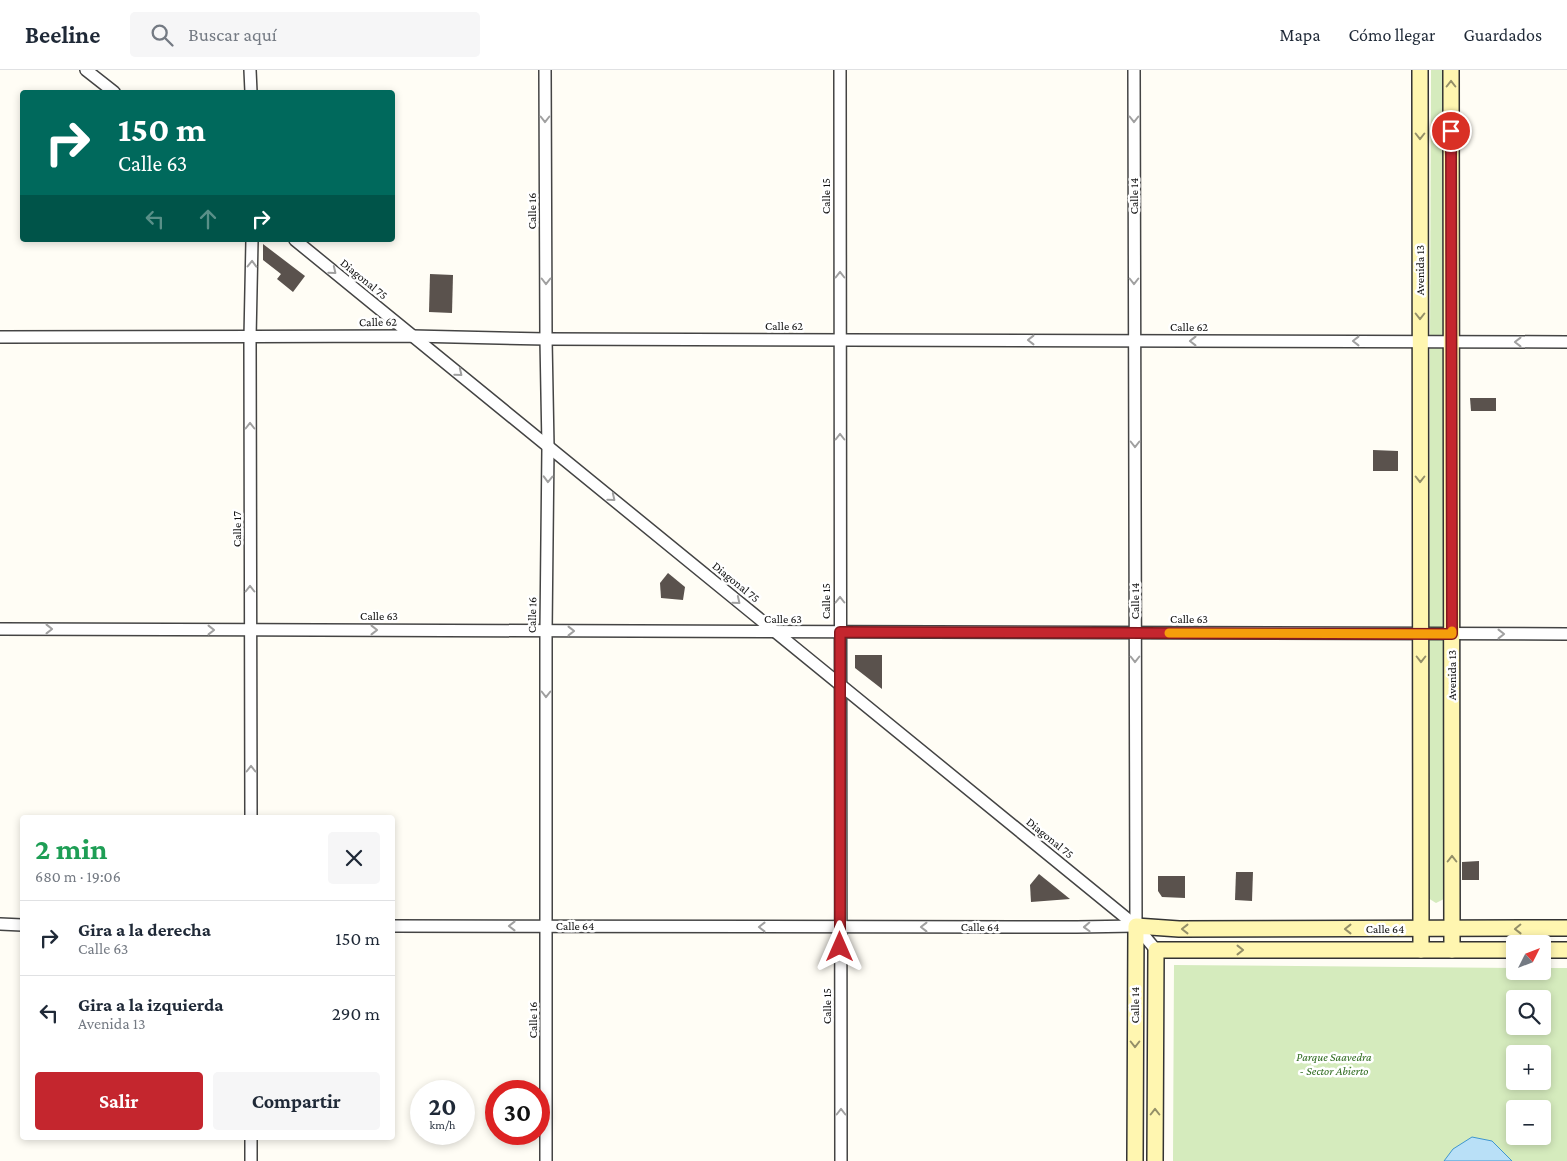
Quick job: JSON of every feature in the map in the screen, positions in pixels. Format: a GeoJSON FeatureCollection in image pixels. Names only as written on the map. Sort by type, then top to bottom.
{"type":"FeatureCollection","features":[{"type":"Feature","properties":{"kind":"main road","name":"Avenida 13"},"geometry":{"type":"LineString","coordinates":[[1420,70],[1421,950]]}},
{"type":"Feature","properties":{"kind":"main road","name":"Avenida 13"},"geometry":{"type":"LineString","coordinates":[[1451,70],[1452,950]]}},
{"type":"Feature","properties":{"kind":"main road","name":"Calle 64"},"geometry":{"type":"LineString","coordinates":[[1136,926],[1179,929],[1452,930],[1567,928]]}},
{"type":"Feature","properties":{"kind":"main road","name":"Calle 14"},"geometry":{"type":"LineString","coordinates":[[1135,1161],[1136,926]]}},
{"type":"Feature","properties":{"kind":"main road","name":"Calle 64"},"geometry":{"type":"LineString","coordinates":[[1156,950],[1506,950]]}},
{"type":"Feature","properties":{"kind":"main road","name":"Calle 14"},"geometry":{"type":"LineString","coordinates":[[1155,1161],[1156,950]]}},
{"type":"Feature","properties":{"kind":"main road"},"geometry":{"type":"LineString","coordinates":[[1551,950],[1567,950]]}},
{"type":"Feature","properties":{"kind":"street"},"geometry":{"type":"LineString","coordinates":[[86,70],[111,90]]}},
{"type":"Feature","properties":{"kind":"street"},"geometry":{"type":"LineString","coordinates":[[250,70],[251,90]]}},
{"type":"Feature","properties":{"kind":"street","name":"Calle 16"},"geometry":{"type":"LineString","coordinates":[[545,70],[548,446],[546,1161]]}},
{"type":"Feature","properties":{"kind":"street","name":"Calle 15"},"geometry":{"type":"LineString","coordinates":[[840,70],[840,1161]]}},
{"type":"Feature","properties":{"kind":"street","name":"Calle 14"},"geometry":{"type":"LineString","coordinates":[[1134,70],[1136,926]]}},
{"type":"Feature","properties":{"kind":"street","name":"Calle 17"},"geometry":{"type":"LineString","coordinates":[[251,815],[250,338],[252,242]]}},
{"type":"Feature","properties":{"kind":"street","name":"Diagonal 75"},"geometry":{"type":"LineString","coordinates":[[297,242],[1136,926],[1156,950]]}},
{"type":"Feature","properties":{"kind":"street","name":"Calle 62"},"geometry":{"type":"LineString","coordinates":[[0,337],[250,338],[412,336],[546,339],[1567,342]]}},
{"type":"Feature","properties":{"kind":"street","name":"Calle 63"},"geometry":{"type":"LineString","coordinates":[[0,629],[776,633],[1567,634]]}},
{"type":"Feature","properties":{"kind":"street"},"geometry":{"type":"LineString","coordinates":[[0,924],[20,924]]}},
{"type":"Feature","properties":{"kind":"street","name":"Calle 64"},"geometry":{"type":"LineString","coordinates":[[395,926],[1136,926]]}},
{"type":"Feature","properties":{"kind":"street"},"geometry":{"type":"LineString","coordinates":[[251,1140],[251,1161]]}},
{"type":"Feature","properties":{"kind":"green space"},"geometry":{"type":"Polygon","coordinates":[[[1431,70],[1447,70],[1444,899],[1436,903],[1428,898],[1431,70]]]}},
{"type":"Feature","properties":{"kind":"green space","name":"Parque Saavedra - Sector Abierto"},"geometry":{"type":"Polygon","coordinates":[[[1174,965],[1506,968],[1506,980],[1551,980],[1551,968],[1567,968],[1567,1161],[1173,1161],[1174,965]]]}},
{"type":"Feature","properties":{"kind":"water"},"geometry":{"type":"Polygon","coordinates":[[[1472,1137],[1492,1141],[1512,1161],[1444,1161],[1453,1149],[1472,1137]]]}},
{"type":"Feature","properties":{"kind":"building"},"geometry":{"type":"Polygon","coordinates":[[[263,244],[305,276],[293,292],[277,279],[281,274],[263,260],[263,244]]]}},
{"type":"Feature","properties":{"kind":"building"},"geometry":{"type":"Polygon","coordinates":[[[430,274],[453,275],[452,313],[429,312],[430,274]]]}},
{"type":"Feature","properties":{"kind":"building"},"geometry":{"type":"Polygon","coordinates":[[[1470,398],[1496,398],[1496,411],[1471,411],[1470,398]]]}},
{"type":"Feature","properties":{"kind":"building"},"geometry":{"type":"Polygon","coordinates":[[[1373,450],[1398,451],[1398,471],[1373,471],[1373,450]]]}},
{"type":"Feature","properties":{"kind":"building"},"geometry":{"type":"Polygon","coordinates":[[[668,573],[685,587],[683,600],[661,598],[660,583],[668,573]]]}},
{"type":"Feature","properties":{"kind":"building"},"geometry":{"type":"Polygon","coordinates":[[[855,655],[882,655],[882,689],[855,668],[855,655]]]}},
{"type":"Feature","properties":{"kind":"building"},"geometry":{"type":"Polygon","coordinates":[[[1479,861],[1479,880],[1462,880],[1462,862],[1479,861]]]}},
{"type":"Feature","properties":{"kind":"building"},"geometry":{"type":"Polygon","coordinates":[[[1236,872],[1253,872],[1252,901],[1235,900],[1236,872]]]}},
{"type":"Feature","properties":{"kind":"building"},"geometry":{"type":"Polygon","coordinates":[[[1039,874],[1070,899],[1031,902],[1030,885],[1039,874]]]}},
{"type":"Feature","properties":{"kind":"building"},"geometry":{"type":"Polygon","coordinates":[[[1158,876],[1185,876],[1185,898],[1162,897],[1158,891],[1158,876]]]}},
{"type":"Feature","properties":{"kind":"slow traffic"},"geometry":{"type":"LineString","coordinates":[[1169,633],[1452,634],[1452,631]]}},
{"type":"Feature","properties":{"kind":"route"},"geometry":{"type":"LineString","coordinates":[[840,947],[840,632],[1452,634],[1451,131]]}}]}
